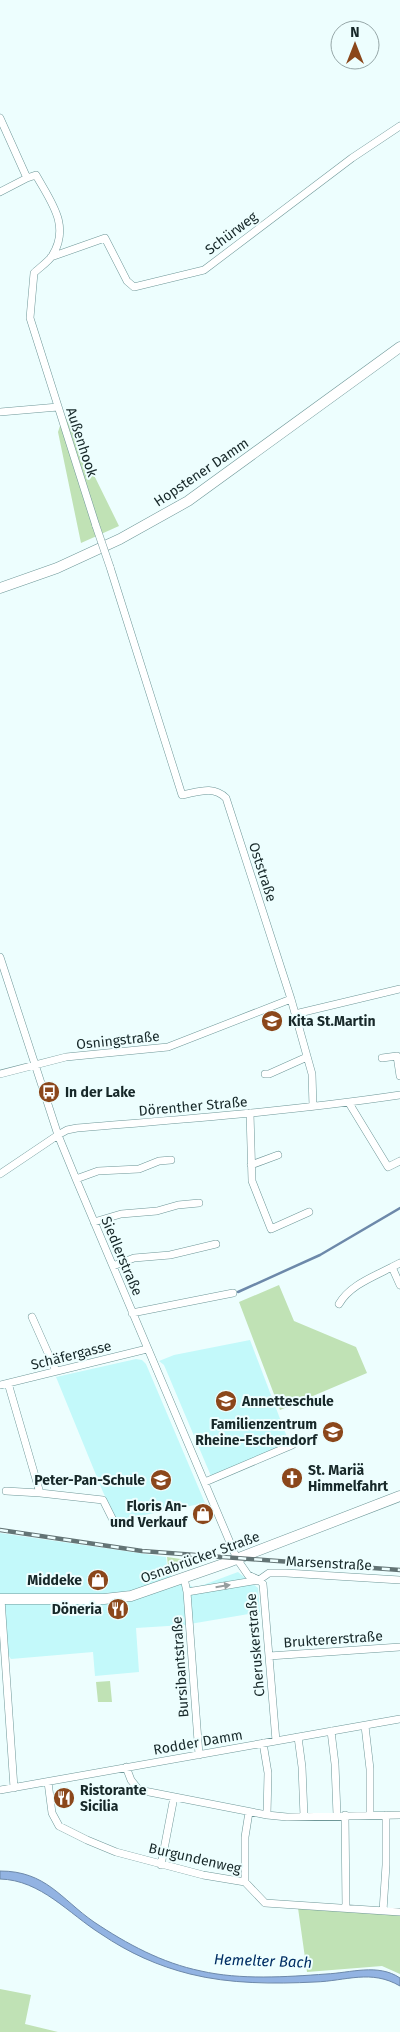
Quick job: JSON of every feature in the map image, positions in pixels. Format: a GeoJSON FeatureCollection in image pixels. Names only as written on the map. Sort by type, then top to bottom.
{"type":"FeatureCollection","features":[{"type":"Feature","properties":{"kind":"main road","name":"Hopstener Damm"},"geometry":{"type":"LineString","coordinates":[[0,588],[57,568],[120,540],[188,501],[400,347]]}},
{"type":"Feature","properties":{"kind":"main road","name":"Osnabrücker Straße"},"geometry":{"type":"LineString","coordinates":[[0,1599],[104,1599],[131,1596],[184,1578],[400,1496]]}},
{"type":"Feature","properties":{"kind":"street"},"geometry":{"type":"LineString","coordinates":[[0,118],[27,178],[0,192]]}},
{"type":"Feature","properties":{"kind":"street","name":"Schürweg"},"geometry":{"type":"LineString","coordinates":[[51,257],[105,238],[127,281],[134,287],[204,270],[352,158],[400,126]]}},
{"type":"Feature","properties":{"kind":"street","name":"Außenhook"},"geometry":{"type":"LineString","coordinates":[[27,178],[36,175],[58,216],[61,229],[51,257],[34,273],[30,318],[182,795]]}},
{"type":"Feature","properties":{"kind":"street"},"geometry":{"type":"LineString","coordinates":[[0,412],[58,407]]}},
{"type":"Feature","properties":{"kind":"street","name":"Oststraße"},"geometry":{"type":"LineString","coordinates":[[182,795],[212,789],[219,791],[226,798],[291,998],[308,1058],[312,1074],[313,1107]]}},
{"type":"Feature","properties":{"kind":"street","name":"Siedlerstraße"},"geometry":{"type":"LineString","coordinates":[[0,956],[58,1135],[237,1558]]}},
{"type":"Feature","properties":{"kind":"street"},"geometry":{"type":"LineString","coordinates":[[295,1014],[400,989]]}},
{"type":"Feature","properties":{"kind":"street","name":"Osningstraße"},"geometry":{"type":"LineString","coordinates":[[0,1074],[66,1057],[168,1047],[291,998]]}},
{"type":"Feature","properties":{"kind":"street"},"geometry":{"type":"LineString","coordinates":[[382,1058],[397,1056],[400,1076]]}},
{"type":"Feature","properties":{"kind":"street"},"geometry":{"type":"LineString","coordinates":[[265,1074],[308,1058]]}},
{"type":"Feature","properties":{"kind":"street","name":"Dörenther Straße"},"geometry":{"type":"LineString","coordinates":[[0,1174],[66,1130],[250,1114],[349,1103],[400,1095]]}},
{"type":"Feature","properties":{"kind":"street"},"geometry":{"type":"LineString","coordinates":[[349,1103],[388,1167],[400,1161]]}},
{"type":"Feature","properties":{"kind":"street"},"geometry":{"type":"LineString","coordinates":[[250,1114],[252,1181],[271,1229],[309,1212]]}},
{"type":"Feature","properties":{"kind":"street"},"geometry":{"type":"LineString","coordinates":[[251,1165],[278,1155]]}},
{"type":"Feature","properties":{"kind":"street"},"geometry":{"type":"LineString","coordinates":[[76,1179],[98,1171],[139,1168],[159,1161],[171,1160]]}},
{"type":"Feature","properties":{"kind":"street"},"geometry":{"type":"LineString","coordinates":[[94,1222],[121,1214],[157,1211],[178,1205],[199,1203]]}},
{"type":"Feature","properties":{"kind":"street"},"geometry":{"type":"LineString","coordinates":[[113,1266],[134,1258],[170,1255],[216,1244]]}},
{"type":"Feature","properties":{"kind":"street"},"geometry":{"type":"LineString","coordinates":[[339,1304],[345,1294],[354,1287],[400,1263]]}},
{"type":"Feature","properties":{"kind":"street"},"geometry":{"type":"LineString","coordinates":[[392,1267],[400,1285]]}},
{"type":"Feature","properties":{"kind":"street"},"geometry":{"type":"LineString","coordinates":[[132,1313],[233,1293]]}},
{"type":"Feature","properties":{"kind":"street"},"geometry":{"type":"LineString","coordinates":[[32,1318],[56,1371]]}},
{"type":"Feature","properties":{"kind":"street","name":"Schäfergasse"},"geometry":{"type":"LineString","coordinates":[[4,1384],[147,1349]]}},
{"type":"Feature","properties":{"kind":"street"},"geometry":{"type":"LineString","coordinates":[[4,1384],[40,1493]]}},
{"type":"Feature","properties":{"kind":"street"},"geometry":{"type":"LineString","coordinates":[[205,1482],[292,1446]]}},
{"type":"Feature","properties":{"kind":"street"},"geometry":{"type":"LineString","coordinates":[[6,1491],[103,1500],[114,1522]]}},
{"type":"Feature","properties":{"kind":"street","name":"Cheruskerstraße"},"geometry":{"type":"LineString","coordinates":[[237,1558],[248,1575],[259,1580],[262,1584],[276,1741]]}},
{"type":"Feature","properties":{"kind":"street","name":"Marsenstraße"},"geometry":{"type":"LineString","coordinates":[[259,1580],[269,1574],[286,1573],[400,1580]]}},
{"type":"Feature","properties":{"kind":"street","name":"Bursibantstraße"},"geometry":{"type":"LineString","coordinates":[[184,1578],[187,1592],[199,1755]]}},
{"type":"Feature","properties":{"kind":"street","name":"Osnabrücker Straße"},"geometry":{"type":"LineString","coordinates":[[187,1592],[259,1580]]}},
{"type":"Feature","properties":{"kind":"street"},"geometry":{"type":"LineString","coordinates":[[0,1599],[14,1788]]}},
{"type":"Feature","properties":{"kind":"street","name":"Bruktererstraße"},"geometry":{"type":"LineString","coordinates":[[269,1656],[400,1647]]}},
{"type":"Feature","properties":{"kind":"street","name":"Rodder Damm"},"geometry":{"type":"LineString","coordinates":[[0,1790],[400,1719]]}},
{"type":"Feature","properties":{"kind":"street"},"geometry":{"type":"LineString","coordinates":[[365,1726],[370,1769],[370,1815]]}},
{"type":"Feature","properties":{"kind":"street"},"geometry":{"type":"LineString","coordinates":[[331,1732],[336,1764],[337,1815]]}},
{"type":"Feature","properties":{"kind":"street"},"geometry":{"type":"LineString","coordinates":[[298,1737],[302,1767],[304,1816]]}},
{"type":"Feature","properties":{"kind":"street"},"geometry":{"type":"LineString","coordinates":[[263,1743],[268,1773],[268,1815]]}},
{"type":"Feature","properties":{"kind":"street"},"geometry":{"type":"LineString","coordinates":[[126,1767],[130,1780],[139,1790],[249,1812],[268,1815],[304,1816],[400,1815]]}},
{"type":"Feature","properties":{"kind":"street","name":"Burgundenweg"},"geometry":{"type":"LineString","coordinates":[[48,1782],[52,1813],[59,1826],[116,1852],[161,1865],[245,1882],[265,1903],[400,1912]]}},
{"type":"Feature","properties":{"kind":"street"},"geometry":{"type":"LineString","coordinates":[[161,1865],[174,1798]]}},
{"type":"Feature","properties":{"kind":"street"},"geometry":{"type":"LineString","coordinates":[[245,1882],[245,1837],[249,1812]]}},
{"type":"Feature","properties":{"kind":"street"},"geometry":{"type":"LineString","coordinates":[[345,1815],[346,1908]]}},
{"type":"Feature","properties":{"kind":"street"},"geometry":{"type":"LineString","coordinates":[[383,1911],[386,1865],[386,1815]]}},
{"type":"Feature","properties":{"kind":"shaded area","name":"Annetteschule"},"geometry":{"type":"Polygon","coordinates":[[[250,1340],[287,1437],[280,1439],[277,1449],[211,1476],[164,1365],[159,1361],[174,1355],[250,1340]]]}},
{"type":"Feature","properties":{"kind":"shaded area"},"geometry":{"type":"Polygon","coordinates":[[[136,1359],[142,1360],[146,1364],[205,1503],[119,1520],[115,1517],[103,1492],[56,1377],[136,1359]]]}},
{"type":"Feature","properties":{"kind":"shaded area"},"geometry":{"type":"Polygon","coordinates":[[[0,1533],[166,1557],[168,1574],[195,1588],[238,1572],[258,1588],[260,1612],[184,1625],[136,1628],[139,1672],[95,1676],[93,1652],[11,1659],[0,1644],[0,1533]]]}},
{"type":"Feature","properties":{"kind":"shaded area"},"geometry":{"type":"Polygon","coordinates":[[[0,1871],[16,1872],[41,1881],[94,1922],[119,1938],[145,1952],[187,1968],[231,1976],[263,1977],[373,1970],[391,1973],[400,1978],[400,1986],[379,1978],[369,1977],[315,1982],[252,1983],[221,1980],[178,1971],[155,1963],[122,1947],[89,1926],[54,1899],[29,1885],[0,1879],[0,1871]]]}},
{"type":"Feature","properties":{"kind":"green space"},"geometry":{"type":"Polygon","coordinates":[[[64,414],[119,526],[81,543],[58,432],[64,414]]]}},
{"type":"Feature","properties":{"kind":"green space"},"geometry":{"type":"Polygon","coordinates":[[[279,1285],[294,1321],[356,1347],[367,1373],[280,1410],[239,1302],[279,1285]]]}},
{"type":"Feature","properties":{"kind":"green space"},"geometry":{"type":"Polygon","coordinates":[[[167,1557],[201,1562],[169,1574],[167,1557]]]}},
{"type":"Feature","properties":{"kind":"green space"},"geometry":{"type":"Polygon","coordinates":[[[110,1681],[112,1702],[98,1702],[96,1682],[110,1681]]]}},
{"type":"Feature","properties":{"kind":"green space"},"geometry":{"type":"Polygon","coordinates":[[[298,1908],[400,1915],[400,1974],[382,1966],[307,1972],[298,1908]]]}},
{"type":"Feature","properties":{"kind":"green space"},"geometry":{"type":"Polygon","coordinates":[[[0,1989],[31,1995],[25,2024],[58,2032],[0,2032],[0,1989]]]}},
{"type":"Feature","properties":{"kind":"waterway"},"geometry":{"type":"LineString","coordinates":[[238,1292],[320,1255],[400,1208]]}},
{"type":"Feature","properties":{"kind":"railway"},"geometry":{"type":"LineString","coordinates":[[0,1530],[142,1551],[400,1570]]}},
{"type":"Feature","properties":{"kind":"place","name":"Kita St.Martin"},"geometry":{"type":"Point","coordinates":[272,1021]}},
{"type":"Feature","properties":{"kind":"place","name":"In der Lake"},"geometry":{"type":"Point","coordinates":[49,1092]}},
{"type":"Feature","properties":{"kind":"place","name":"Annetteschule"},"geometry":{"type":"Point","coordinates":[226,1401]}},
{"type":"Feature","properties":{"kind":"place","name":"Familienzentrum Rheine-Eschendorf"},"geometry":{"type":"Point","coordinates":[333,1432]}},
{"type":"Feature","properties":{"kind":"place","name":"St. Mariä Himmelfahrt"},"geometry":{"type":"Point","coordinates":[292,1478]}},
{"type":"Feature","properties":{"kind":"place","name":"Peter-Pan-Schule"},"geometry":{"type":"Point","coordinates":[161,1480]}},
{"type":"Feature","properties":{"kind":"place","name":"Floris An- und Verkauf"},"geometry":{"type":"Point","coordinates":[203,1514]}},
{"type":"Feature","properties":{"kind":"place","name":"Middeke"},"geometry":{"type":"Point","coordinates":[98,1580]}},
{"type":"Feature","properties":{"kind":"place","name":"Döneria"},"geometry":{"type":"Point","coordinates":[118,1609]}},
{"type":"Feature","properties":{"kind":"place","name":"Ristorante Sicilia"},"geometry":{"type":"Point","coordinates":[64,1798]}},
{"type":"Feature","properties":{"kind":"water label","name":"Hemelter Bach"},"geometry":{"type":"Point","coordinates":[263,1961]}}]}
